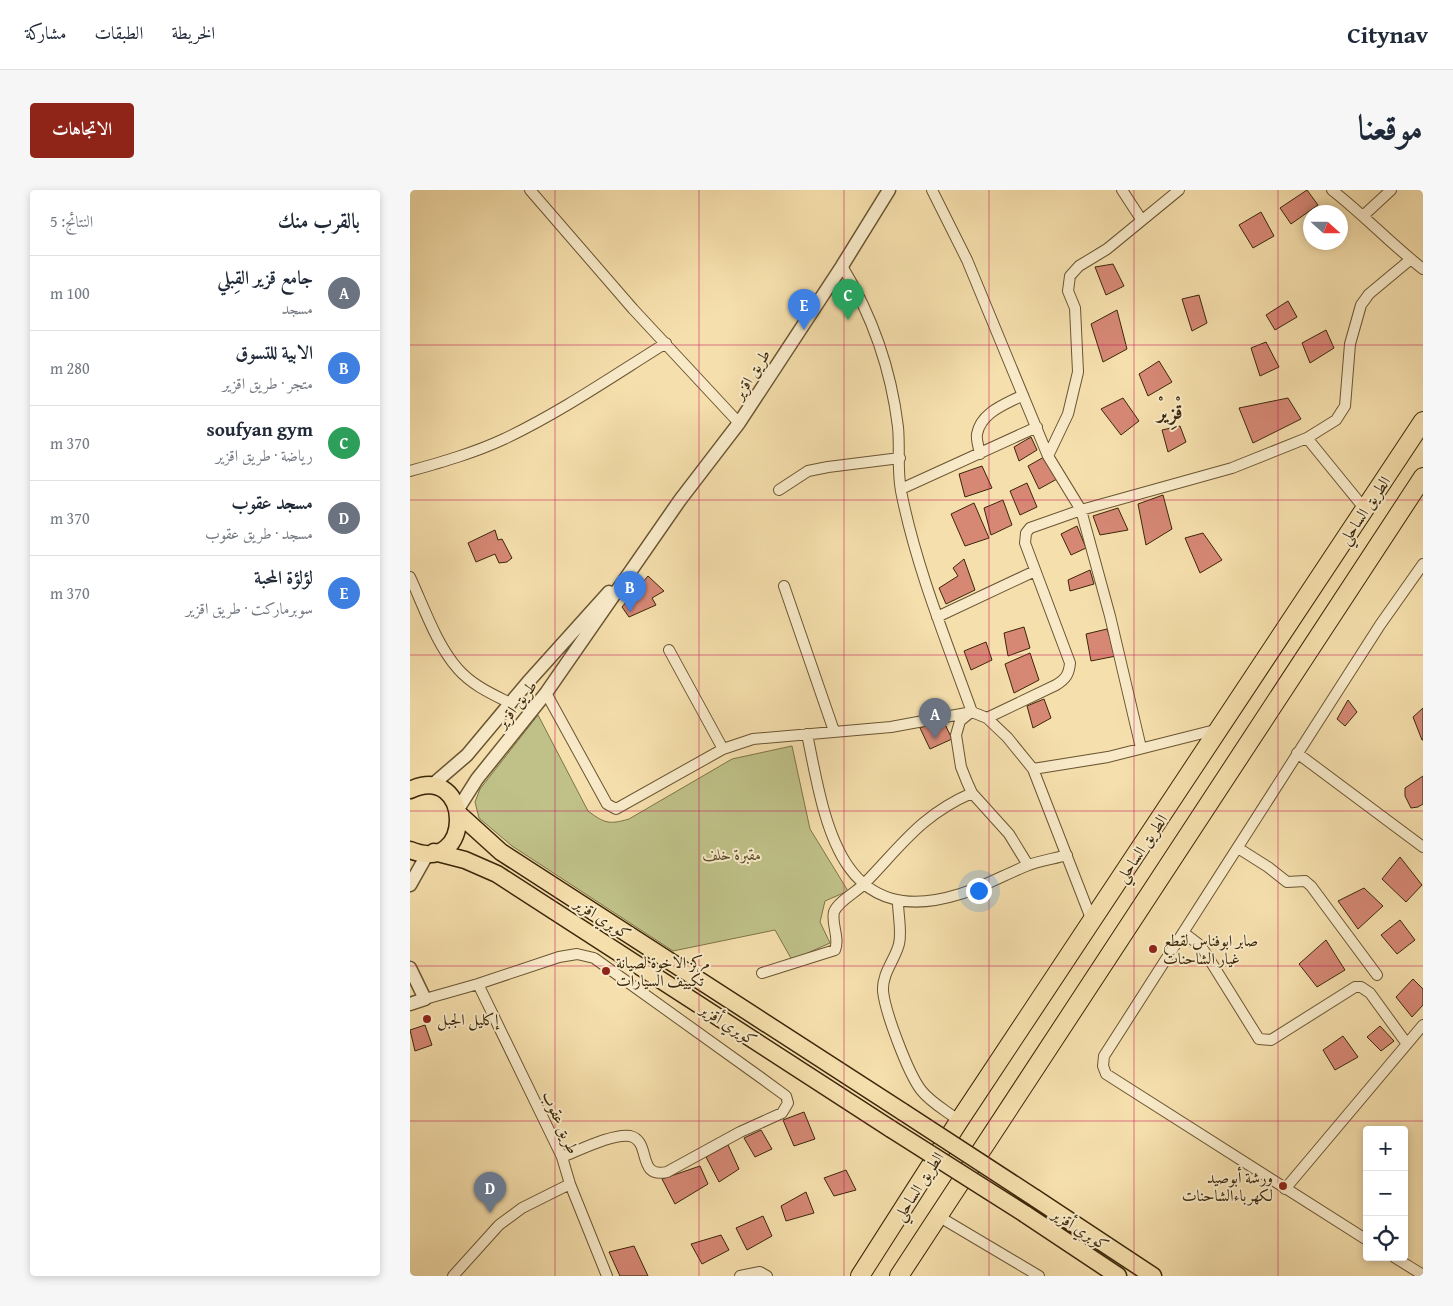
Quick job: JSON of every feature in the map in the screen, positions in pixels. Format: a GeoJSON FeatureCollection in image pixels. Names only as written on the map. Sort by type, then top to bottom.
{"type":"FeatureCollection","features":[{"type":"Feature","properties":{"kind":"highway","name":"الطريق الساحلي"},"geometry":{"type":"LineString","coordinates":[[860,1276],[959,1121],[1423,421]]}},
{"type":"Feature","properties":{"kind":"highway","name":"الطريق الساحلي"},"geometry":{"type":"LineString","coordinates":[[899,1276],[1423,477]]}},
{"type":"Feature","properties":{"kind":"main road","name":"كوبري اقزير"},"geometry":{"type":"LineString","coordinates":[[431,786],[444,792],[459,812],[501,852],[1035,1198]]}},
{"type":"Feature","properties":{"kind":"main road"},"geometry":{"type":"LineString","coordinates":[[410,790],[431,786]]}},
{"type":"Feature","properties":{"kind":"main road"},"geometry":{"type":"LineString","coordinates":[[431,853],[452,840],[459,826],[459,812]]}},
{"type":"Feature","properties":{"kind":"main road","name":"كويري أقزير"},"geometry":{"type":"LineString","coordinates":[[410,850],[465,860],[497,874],[1025,1214],[1118,1276]]}},
{"type":"Feature","properties":{"kind":"main road","name":"كوبري أقزير"},"geometry":{"type":"LineString","coordinates":[[1035,1198],[1153,1276]]}},
{"type":"Feature","properties":{"kind":"street"},"geometry":{"type":"LineString","coordinates":[[530,190],[633,309],[739,423]]}},
{"type":"Feature","properties":{"kind":"street","name":"طريق اقزير"},"geometry":{"type":"LineString","coordinates":[[459,812],[477,780],[546,693],[632,569],[739,423],[842,266],[889,190]]}},
{"type":"Feature","properties":{"kind":"street"},"geometry":{"type":"LineString","coordinates":[[932,190],[967,260],[1048,456],[1081,510],[1110,616],[1141,748]]}},
{"type":"Feature","properties":{"kind":"street"},"geometry":{"type":"LineString","coordinates":[[1122,190],[1141,219]]}},
{"type":"Feature","properties":{"kind":"street"},"geometry":{"type":"LineString","coordinates":[[1048,456],[1068,414],[1078,372],[1075,308],[1068,291],[1070,276],[1079,266],[1107,249],[1178,190]]}},
{"type":"Feature","properties":{"kind":"street"},"geometry":{"type":"LineString","coordinates":[[1332,190],[1364,215],[1423,269]]}},
{"type":"Feature","properties":{"kind":"street"},"geometry":{"type":"LineString","coordinates":[[1364,215],[1392,190]]}},
{"type":"Feature","properties":{"kind":"street"},"geometry":{"type":"LineString","coordinates":[[986,718],[1056,685],[1063,681],[1069,673],[1070,662],[1025,543],[1026,533],[1034,526],[1081,510],[1232,468],[1307,438],[1336,420],[1346,406],[1350,344],[1361,305],[1369,294],[1410,259]]}},
{"type":"Feature","properties":{"kind":"street"},"geometry":{"type":"LineString","coordinates":[[842,266],[859,295],[878,338],[896,406],[901,488],[937,617],[972,712]]}},
{"type":"Feature","properties":{"kind":"street"},"geometry":{"type":"LineString","coordinates":[[410,471],[503,440],[547,417],[666,343]]}},
{"type":"Feature","properties":{"kind":"street"},"geometry":{"type":"LineString","coordinates":[[980,454],[977,435],[983,420],[992,410],[1023,395]]}},
{"type":"Feature","properties":{"kind":"street"},"geometry":{"type":"LineString","coordinates":[[901,488],[1037,427]]}},
{"type":"Feature","properties":{"kind":"street"},"geometry":{"type":"LineString","coordinates":[[1307,438],[1364,508]]}},
{"type":"Feature","properties":{"kind":"street"},"geometry":{"type":"LineString","coordinates":[[780,490],[808,471],[900,458]]}},
{"type":"Feature","properties":{"kind":"street"},"geometry":{"type":"LineString","coordinates":[[1363,1238],[1106,1074],[1103,1066],[1104,1056],[1380,624],[1423,564]]}},
{"type":"Feature","properties":{"kind":"street","name":"طريق اقزير"},"geometry":{"type":"LineString","coordinates":[[431,786],[467,755],[510,703],[632,569]]}},
{"type":"Feature","properties":{"kind":"street"},"geometry":{"type":"LineString","coordinates":[[937,617],[1036,571]]}},
{"type":"Feature","properties":{"kind":"street"},"geometry":{"type":"LineString","coordinates":[[410,577],[441,643],[459,670],[486,691],[510,703]]}},
{"type":"Feature","properties":{"kind":"street"},"geometry":{"type":"LineString","coordinates":[[784,586],[834,731]]}},
{"type":"Feature","properties":{"kind":"street"},"geometry":{"type":"LineString","coordinates":[[669,650],[723,749]]}},
{"type":"Feature","properties":{"kind":"street"},"geometry":{"type":"LineString","coordinates":[[546,693],[596,786],[607,804],[611,807],[623,807],[723,749],[753,739],[916,724],[972,712],[986,718],[1007,737],[1033,769],[1092,921]]}},
{"type":"Feature","properties":{"kind":"street"},"geometry":{"type":"LineString","coordinates":[[972,712],[960,721],[956,734],[961,766],[972,793],[1009,834],[1028,865]]}},
{"type":"Feature","properties":{"kind":"street"},"geometry":{"type":"LineString","coordinates":[[1033,769],[1079,763],[1219,729]]}},
{"type":"Feature","properties":{"kind":"street"},"geometry":{"type":"LineString","coordinates":[[808,734],[825,815],[848,868],[864,884],[898,902],[913,903],[960,894],[1028,865],[1067,855]]}},
{"type":"Feature","properties":{"kind":"street"},"geometry":{"type":"LineString","coordinates":[[1297,754],[1423,847]]}},
{"type":"Feature","properties":{"kind":"street"},"geometry":{"type":"LineString","coordinates":[[762,973],[832,953],[836,950],[835,910],[864,884],[920,823],[972,793]]}},
{"type":"Feature","properties":{"kind":"street"},"geometry":{"type":"LineString","coordinates":[[1238,848],[1287,882],[1305,881],[1311,886],[1377,975]]}},
{"type":"Feature","properties":{"kind":"street"},"geometry":{"type":"LineString","coordinates":[[410,885],[431,853]]}},
{"type":"Feature","properties":{"kind":"street"},"geometry":{"type":"LineString","coordinates":[[898,902],[899,944],[886,973],[883,990],[887,1005],[899,1045],[911,1075],[931,1100],[959,1121]]}},
{"type":"Feature","properties":{"kind":"street"},"geometry":{"type":"LineString","coordinates":[[1184,933],[1200,946],[1259,1039],[1271,1040],[1355,987],[1361,987],[1370,993],[1407,1044]]}},
{"type":"Feature","properties":{"kind":"street"},"geometry":{"type":"LineString","coordinates":[[410,1004],[560,957],[577,954],[594,958],[786,1096],[788,1103],[782,1113],[740,1132],[667,1172],[658,1174],[652,1171],[646,1162],[642,1147],[629,1136],[615,1137],[562,1157]]}},
{"type":"Feature","properties":{"kind":"street"},"geometry":{"type":"LineString","coordinates":[[410,968],[425,999]]}},
{"type":"Feature","properties":{"kind":"street","name":"طريق عقوب"},"geometry":{"type":"LineString","coordinates":[[478,984],[562,1157],[570,1184],[607,1276]]}},
{"type":"Feature","properties":{"kind":"street"},"geometry":{"type":"LineString","coordinates":[[1285,1189],[1423,1025]]}},
{"type":"Feature","properties":{"kind":"street"},"geometry":{"type":"LineString","coordinates":[[453,1276],[499,1225],[522,1208],[570,1184]]}},
{"type":"Feature","properties":{"kind":"street"},"geometry":{"type":"LineString","coordinates":[[938,1216],[1039,1276]]}},
{"type":"Feature","properties":{"kind":"street"},"geometry":{"type":"LineString","coordinates":[[1400,1261],[1423,1275]]}},
{"type":"Feature","properties":{"kind":"street"},"geometry":{"type":"LineString","coordinates":[[740,1276],[760,1272],[767,1276]]}},
{"type":"Feature","properties":{"kind":"green space","name":"مقبرة خلف"},"geometry":{"type":"Polygon","coordinates":[[[538,715],[588,811],[607,822],[629,819],[732,759],[792,746],[810,829],[848,891],[825,901],[820,922],[830,943],[792,960],[775,930],[673,951],[512,846],[479,818],[475,802],[480,789],[538,715]]]}},
{"type":"Feature","properties":{"kind":"building"},"geometry":{"type":"Polygon","coordinates":[[[1307,190],[1318,205],[1303,205],[1303,216],[1291,224],[1280,208],[1307,190]]]}},
{"type":"Feature","properties":{"kind":"building"},"geometry":{"type":"Polygon","coordinates":[[[1261,212],[1274,236],[1253,248],[1239,225],[1261,212]]]}},
{"type":"Feature","properties":{"kind":"building"},"geometry":{"type":"Polygon","coordinates":[[[1113,264],[1124,286],[1106,295],[1095,267],[1113,264]]]}},
{"type":"Feature","properties":{"kind":"building"},"geometry":{"type":"Polygon","coordinates":[[[1199,295],[1207,323],[1192,331],[1182,299],[1199,295]]]}},
{"type":"Feature","properties":{"kind":"building"},"geometry":{"type":"Polygon","coordinates":[[[1288,301],[1297,317],[1275,330],[1266,315],[1288,301]]]}},
{"type":"Feature","properties":{"kind":"building"},"geometry":{"type":"Polygon","coordinates":[[[1117,310],[1127,349],[1103,362],[1091,324],[1117,310]]]}},
{"type":"Feature","properties":{"kind":"building"},"geometry":{"type":"Polygon","coordinates":[[[1326,330],[1334,348],[1310,363],[1302,343],[1326,330]]]}},
{"type":"Feature","properties":{"kind":"building"},"geometry":{"type":"Polygon","coordinates":[[[1266,342],[1279,367],[1260,376],[1251,348],[1266,342]]]}},
{"type":"Feature","properties":{"kind":"building"},"geometry":{"type":"Polygon","coordinates":[[[1159,361],[1172,382],[1148,396],[1139,374],[1159,361]]]}},
{"type":"Feature","properties":{"kind":"building"},"geometry":{"type":"Polygon","coordinates":[[[1123,398],[1139,421],[1121,435],[1101,409],[1123,398]]]}},
{"type":"Feature","properties":{"kind":"building"},"geometry":{"type":"Polygon","coordinates":[[[1288,398],[1301,419],[1253,443],[1239,408],[1288,398]]]}},
{"type":"Feature","properties":{"kind":"building"},"geometry":{"type":"Polygon","coordinates":[[[1180,426],[1186,442],[1168,452],[1162,430],[1180,426]]]}},
{"type":"Feature","properties":{"kind":"building"},"geometry":{"type":"Polygon","coordinates":[[[1031,437],[1037,450],[1019,461],[1014,447],[1031,437]]]}},
{"type":"Feature","properties":{"kind":"building"},"geometry":{"type":"Polygon","coordinates":[[[1044,457],[1057,479],[1039,489],[1028,466],[1044,457]]]}},
{"type":"Feature","properties":{"kind":"building"},"geometry":{"type":"Polygon","coordinates":[[[982,466],[992,488],[965,497],[959,474],[982,466]]]}},
{"type":"Feature","properties":{"kind":"building"},"geometry":{"type":"Polygon","coordinates":[[[1027,483],[1037,507],[1020,515],[1010,491],[1027,483]]]}},
{"type":"Feature","properties":{"kind":"building"},"geometry":{"type":"Polygon","coordinates":[[[1163,495],[1172,529],[1146,545],[1138,504],[1163,495]]]}},
{"type":"Feature","properties":{"kind":"building"},"geometry":{"type":"Polygon","coordinates":[[[1003,500],[1012,525],[991,535],[984,508],[1003,500]]]}},
{"type":"Feature","properties":{"kind":"building"},"geometry":{"type":"Polygon","coordinates":[[[974,503],[989,538],[965,546],[951,514],[974,503]]]}},
{"type":"Feature","properties":{"kind":"building"},"geometry":{"type":"Polygon","coordinates":[[[1118,508],[1128,530],[1100,535],[1093,516],[1118,508]]]}},
{"type":"Feature","properties":{"kind":"building"},"geometry":{"type":"Polygon","coordinates":[[[1077,526],[1086,548],[1071,555],[1061,534],[1077,526]]]}},
{"type":"Feature","properties":{"kind":"building"},"geometry":{"type":"Polygon","coordinates":[[[495,530],[498,540],[502,539],[512,558],[507,562],[499,563],[495,554],[476,562],[468,543],[495,530]]]}},
{"type":"Feature","properties":{"kind":"building"},"geometry":{"type":"Polygon","coordinates":[[[1203,533],[1222,560],[1200,573],[1185,538],[1203,533]]]}},
{"type":"Feature","properties":{"kind":"building"},"geometry":{"type":"Polygon","coordinates":[[[964,559],[975,590],[946,604],[939,588],[958,576],[953,568],[964,559]]]}},
{"type":"Feature","properties":{"kind":"building"},"geometry":{"type":"Polygon","coordinates":[[[1090,570],[1094,584],[1070,591],[1068,580],[1090,570]]]}},
{"type":"Feature","properties":{"kind":"building"},"geometry":{"type":"Polygon","coordinates":[[[648,576],[664,591],[652,598],[656,605],[629,617],[622,607],[648,576]]]}},
{"type":"Feature","properties":{"kind":"building"},"geometry":{"type":"Polygon","coordinates":[[[1024,627],[1030,648],[1008,656],[1004,633],[1024,627]]]}},
{"type":"Feature","properties":{"kind":"building"},"geometry":{"type":"Polygon","coordinates":[[[1107,629],[1116,656],[1091,661],[1086,634],[1107,629]]]}},
{"type":"Feature","properties":{"kind":"building"},"geometry":{"type":"Polygon","coordinates":[[[986,642],[992,660],[971,670],[964,651],[986,642]]]}},
{"type":"Feature","properties":{"kind":"building"},"geometry":{"type":"Polygon","coordinates":[[[1030,653],[1039,680],[1014,693],[1005,664],[1030,653]]]}},
{"type":"Feature","properties":{"kind":"building"},"geometry":{"type":"Polygon","coordinates":[[[1044,699],[1051,718],[1033,728],[1027,706],[1044,699]]]}},
{"type":"Feature","properties":{"kind":"building"},"geometry":{"type":"Polygon","coordinates":[[[1348,700],[1357,712],[1345,726],[1337,719],[1348,700]]]}},
{"type":"Feature","properties":{"kind":"building"},"geometry":{"type":"Polygon","coordinates":[[[1423,708],[1423,740],[1422,740],[1413,717],[1423,708]]]}},
{"type":"Feature","properties":{"kind":"building"},"geometry":{"type":"Polygon","coordinates":[[[942,718],[952,739],[930,749],[920,728],[942,718]]]}},
{"type":"Feature","properties":{"kind":"building"},"geometry":{"type":"Polygon","coordinates":[[[1423,776],[1423,804],[1411,808],[1405,796],[1405,788],[1423,776]]]}},
{"type":"Feature","properties":{"kind":"building"},"geometry":{"type":"Polygon","coordinates":[[[1400,857],[1422,885],[1406,902],[1382,879],[1400,857]]]}},
{"type":"Feature","properties":{"kind":"building"},"geometry":{"type":"Polygon","coordinates":[[[1364,888],[1383,906],[1358,929],[1338,901],[1364,888]]]}},
{"type":"Feature","properties":{"kind":"building"},"geometry":{"type":"Polygon","coordinates":[[[1400,920],[1415,940],[1397,954],[1381,935],[1400,920]]]}},
{"type":"Feature","properties":{"kind":"building"},"geometry":{"type":"Polygon","coordinates":[[[1326,940],[1345,970],[1317,987],[1299,964],[1326,940]]]}},
{"type":"Feature","properties":{"kind":"building"},"geometry":{"type":"Polygon","coordinates":[[[1413,979],[1423,989],[1423,1005],[1412,1017],[1396,997],[1413,979]]]}},
{"type":"Feature","properties":{"kind":"building"},"geometry":{"type":"Polygon","coordinates":[[[425,1025],[432,1045],[415,1051],[410,1030],[425,1025]]]}},
{"type":"Feature","properties":{"kind":"building"},"geometry":{"type":"Polygon","coordinates":[[[1380,1026],[1394,1041],[1381,1051],[1367,1037],[1380,1026]]]}},
{"type":"Feature","properties":{"kind":"building"},"geometry":{"type":"Polygon","coordinates":[[[1343,1036],[1358,1057],[1335,1070],[1323,1050],[1343,1036]]]}},
{"type":"Feature","properties":{"kind":"building"},"geometry":{"type":"Polygon","coordinates":[[[804,1112],[815,1139],[794,1146],[783,1120],[804,1112]]]}},
{"type":"Feature","properties":{"kind":"building"},"geometry":{"type":"Polygon","coordinates":[[[761,1130],[772,1149],[755,1157],[744,1138],[761,1130]]]}},
{"type":"Feature","properties":{"kind":"building"},"geometry":{"type":"Polygon","coordinates":[[[728,1145],[739,1169],[719,1182],[706,1157],[728,1145]]]}},
{"type":"Feature","properties":{"kind":"building"},"geometry":{"type":"Polygon","coordinates":[[[700,1166],[708,1184],[675,1204],[662,1179],[700,1166]]]}},
{"type":"Feature","properties":{"kind":"building"},"geometry":{"type":"Polygon","coordinates":[[[846,1170],[856,1190],[834,1196],[824,1178],[846,1170]]]}},
{"type":"Feature","properties":{"kind":"building"},"geometry":{"type":"Polygon","coordinates":[[[806,1192],[814,1213],[786,1221],[781,1206],[806,1192]]]}},
{"type":"Feature","properties":{"kind":"building"},"geometry":{"type":"Polygon","coordinates":[[[763,1216],[772,1236],[747,1250],[736,1228],[763,1216]]]}},
{"type":"Feature","properties":{"kind":"building"},"geometry":{"type":"Polygon","coordinates":[[[721,1235],[729,1250],[702,1264],[691,1244],[721,1235]]]}},
{"type":"Feature","properties":{"kind":"building"},"geometry":{"type":"Polygon","coordinates":[[[634,1246],[648,1276],[620,1276],[609,1252],[634,1246]]]}},
{"type":"Feature","properties":{"kind":"place","name":"soufyan gym"},"geometry":{"type":"Point","coordinates":[848,320]}},
{"type":"Feature","properties":{"kind":"place","name":"لؤلؤة المحبة"},"geometry":{"type":"Point","coordinates":[804,330]}},
{"type":"Feature","properties":{"kind":"place","name":"الابية للتسوق"},"geometry":{"type":"Point","coordinates":[630,612]}},
{"type":"Feature","properties":{"kind":"place","name":"جامع قزير القِبلي"},"geometry":{"type":"Point","coordinates":[935,739]}},
{"type":"Feature","properties":{"kind":"place","name":"صابر ابوفناس لقطع غيار الشاحنات"},"geometry":{"type":"Point","coordinates":[1153,949]}},
{"type":"Feature","properties":{"kind":"place","name":"مركز الاخوة لصيانة تكييف السيارات"},"geometry":{"type":"Point","coordinates":[606,971]}},
{"type":"Feature","properties":{"kind":"place","name":"إكليل الجبل"},"geometry":{"type":"Point","coordinates":[427,1019]}},
{"type":"Feature","properties":{"kind":"place","name":"ورشة أبوصيد لكهرباءالشاحنات"},"geometry":{"type":"Point","coordinates":[1283,1186]}},
{"type":"Feature","properties":{"kind":"place","name":"مسجد عقوب"},"geometry":{"type":"Point","coordinates":[490,1213]}},
{"type":"Feature","properties":{"kind":"district","name":"قْزِيرْ"},"geometry":{"type":"Point","coordinates":[1170,411]}}]}
